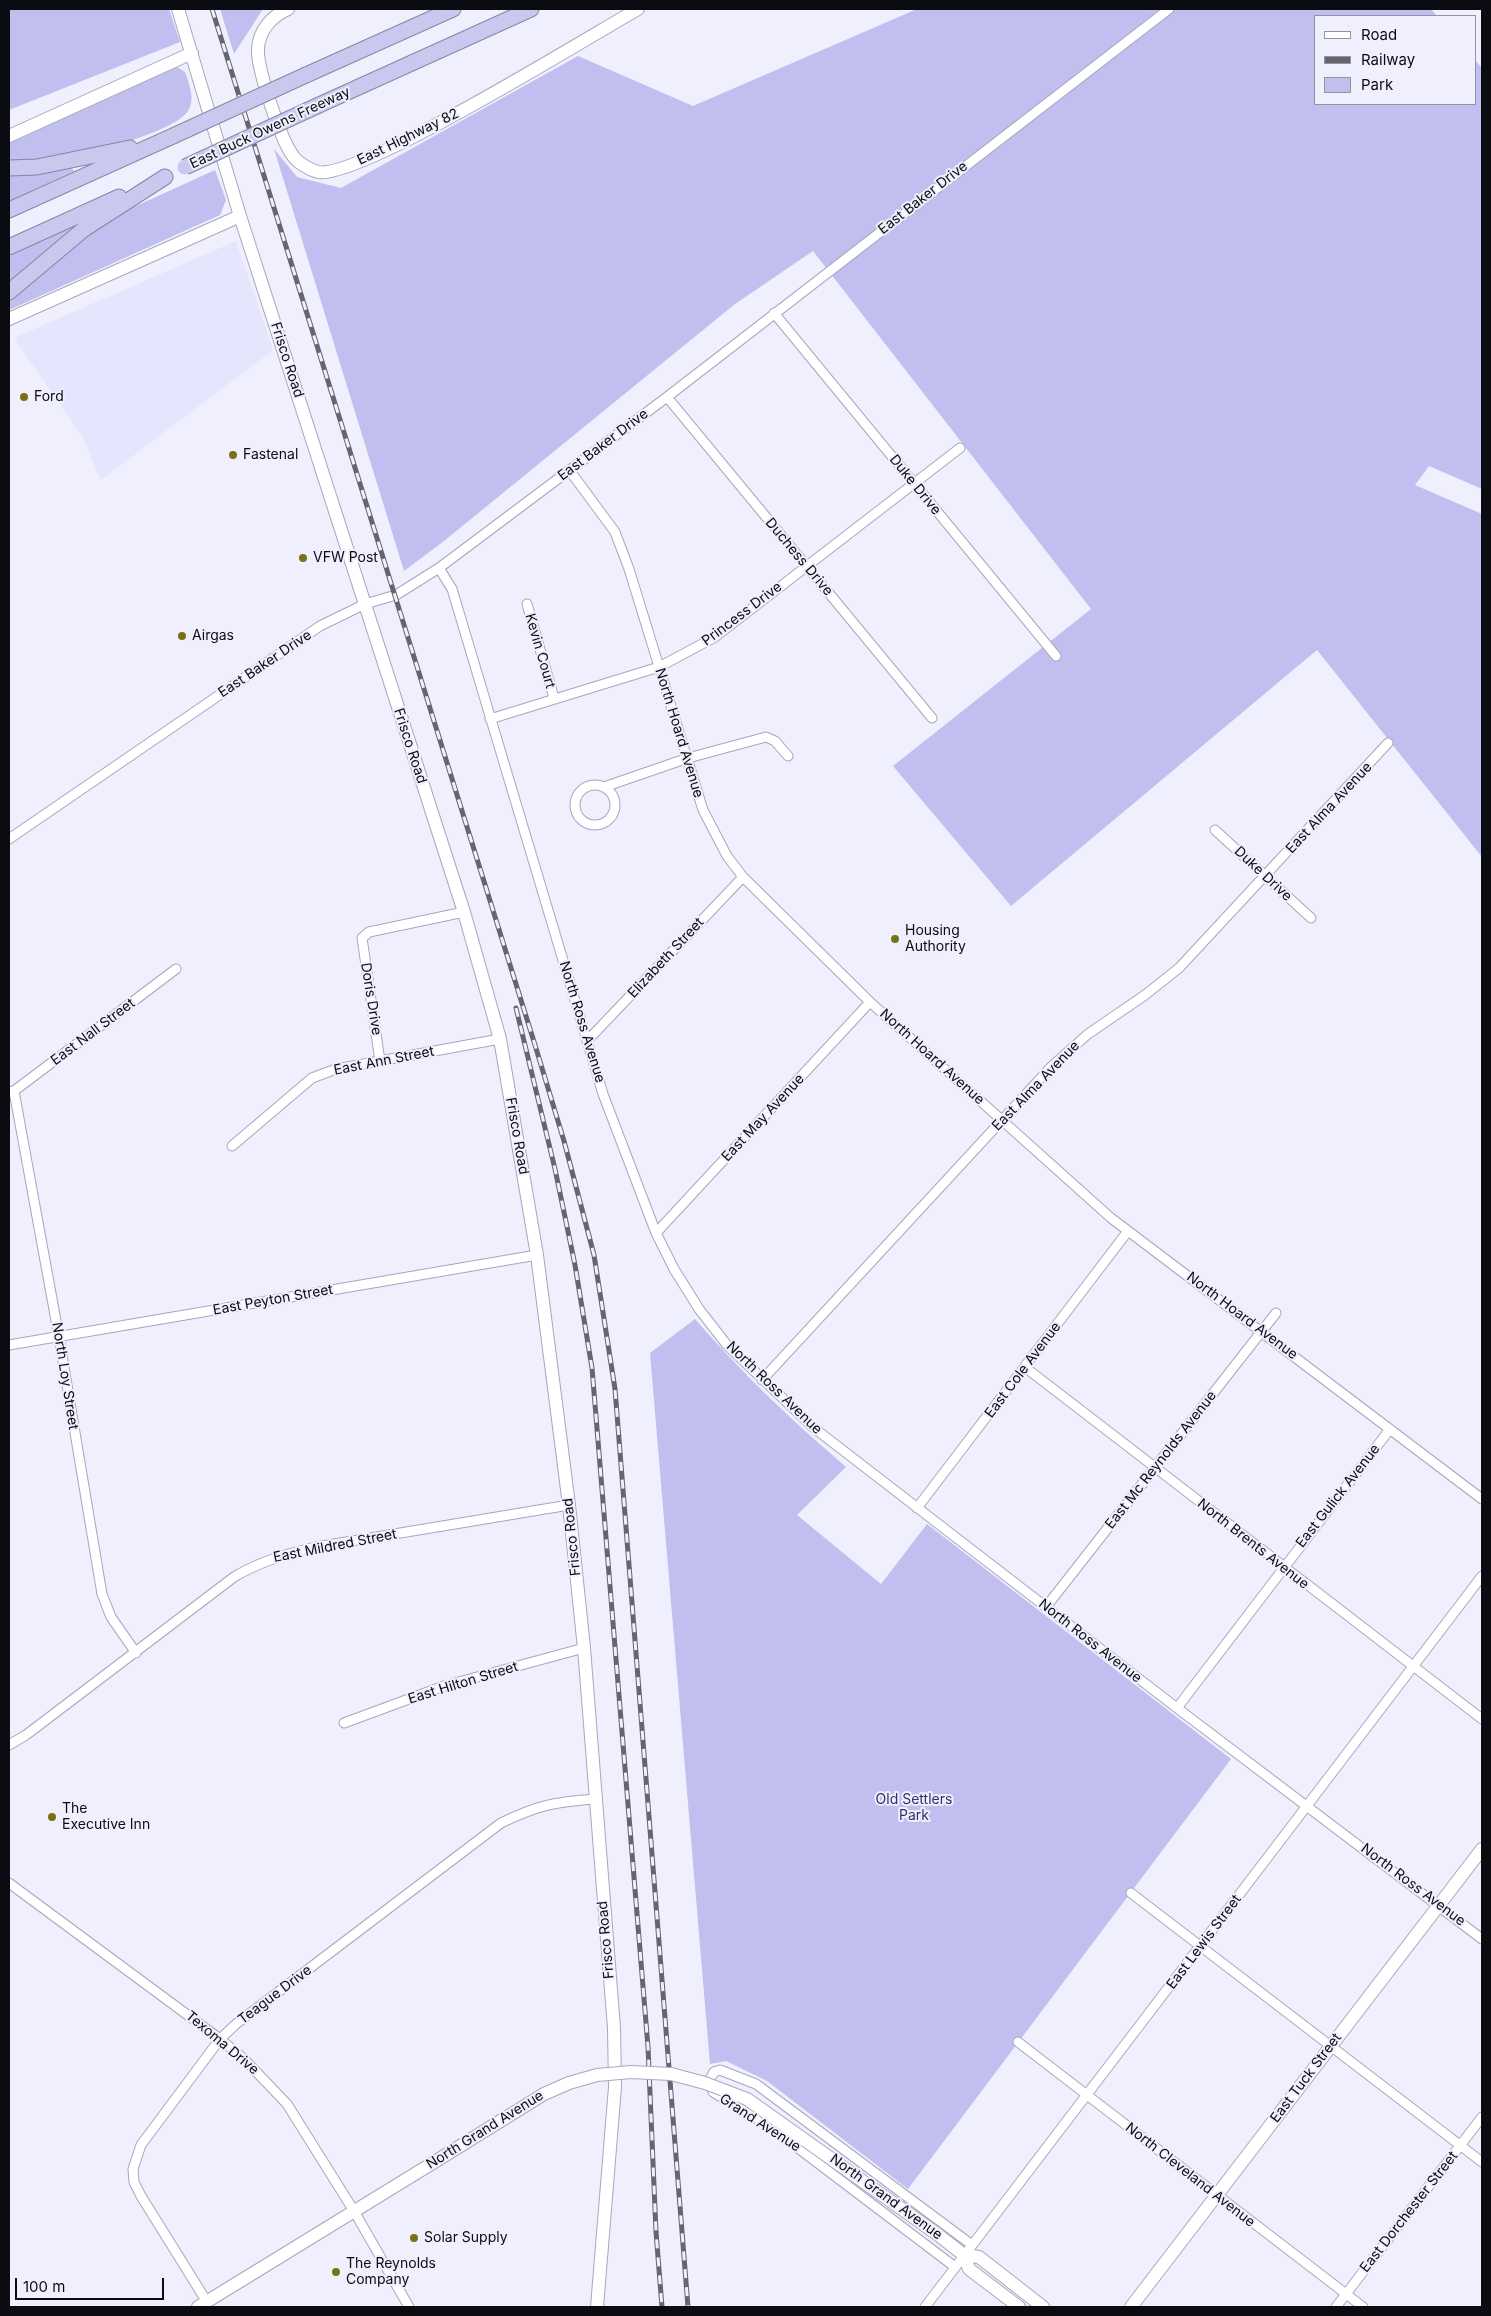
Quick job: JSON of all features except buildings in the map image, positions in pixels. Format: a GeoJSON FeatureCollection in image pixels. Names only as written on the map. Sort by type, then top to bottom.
{"type":"FeatureCollection","features":[{"type":"Feature","properties":{"kind":"highway"},"geometry":{"type":"LineString","coordinates":[[9,210],[453,9]]}},
{"type":"Feature","properties":{"kind":"highway","name":"East Buck Owens Freeway"},"geometry":{"type":"LineString","coordinates":[[9,247],[531,9]]}},
{"type":"Feature","properties":{"kind":"highway"},"geometry":{"type":"LineString","coordinates":[[9,168],[37,167],[70,162],[167,139]]}},
{"type":"Feature","properties":{"kind":"highway"},"geometry":{"type":"LineString","coordinates":[[9,292],[84,229],[165,177]]}},
{"type":"Feature","properties":{"kind":"street","name":"Frisco Road"},"geometry":{"type":"LineString","coordinates":[[178,9],[240,216],[464,912],[500,1039],[537,1255],[569,1505],[584,1648],[614,2028],[615,2087],[597,2307]]}},
{"type":"Feature","properties":{"kind":"street","name":"East Highway 82"},"geometry":{"type":"LineString","coordinates":[[288,9],[271,20],[263,30],[258,49],[261,67],[281,136],[294,157],[307,167],[320,172],[362,161],[466,109],[638,9]]}},
{"type":"Feature","properties":{"kind":"street","name":"East Baker Drive"},"geometry":{"type":"LineString","coordinates":[[9,839],[320,626],[365,604],[396,595],[439,568],[667,397],[1169,9]]}},
{"type":"Feature","properties":{"kind":"street"},"geometry":{"type":"LineString","coordinates":[[9,136],[192,53]]}},
{"type":"Feature","properties":{"kind":"street"},"geometry":{"type":"LineString","coordinates":[[9,319],[240,216]]}},
{"type":"Feature","properties":{"kind":"street","name":"Duke Drive"},"geometry":{"type":"LineString","coordinates":[[774,313],[1056,656]]}},
{"type":"Feature","properties":{"kind":"street","name":"Duchess Drive"},"geometry":{"type":"LineString","coordinates":[[667,397],[932,718]]}},
{"type":"Feature","properties":{"kind":"street","name":"Princess Drive"},"geometry":{"type":"LineString","coordinates":[[490,719],[659,667],[716,636],[960,448]]}},
{"type":"Feature","properties":{"kind":"street","name":"North Hoard Avenue"},"geometry":{"type":"LineString","coordinates":[[570,471],[614,532],[659,667],[703,810],[727,856],[743,877],[870,1002],[1111,1218],[1262,1330],[1482,1499]]}},
{"type":"Feature","properties":{"kind":"street","name":"North Ross Avenue"},"geometry":{"type":"LineString","coordinates":[[439,568],[452,589],[604,1094],[656,1233],[674,1270],[699,1309],[728,1345],[762,1380],[814,1428],[1177,1708],[1309,1806],[1482,1939]]}},
{"type":"Feature","properties":{"kind":"street","name":"Kevin Court"},"geometry":{"type":"LineString","coordinates":[[526,604],[554,698]]}},
{"type":"Feature","properties":{"kind":"street"},"geometry":{"type":"LineString","coordinates":[[604,786],[614,796],[615,810],[607,822],[600,824],[586,823],[577,814],[575,802],[577,796],[586,787],[604,786],[688,758],[766,737],[775,741],[788,756]]}},
{"type":"Feature","properties":{"kind":"street","name":"East Alma Avenue"},"geometry":{"type":"LineString","coordinates":[[762,1380],[1052,1066],[1088,1034],[1145,995],[1179,968],[1388,743]]}},
{"type":"Feature","properties":{"kind":"street","name":"Duke Drive"},"geometry":{"type":"LineString","coordinates":[[1215,830],[1311,918]]}},
{"type":"Feature","properties":{"kind":"street","name":"Elizabeth Street"},"geometry":{"type":"LineString","coordinates":[[588,1040],[743,877]]}},
{"type":"Feature","properties":{"kind":"street","name":"Doris Drive"},"geometry":{"type":"LineString","coordinates":[[380,1061],[362,938],[369,932],[464,912]]}},
{"type":"Feature","properties":{"kind":"street","name":"East Nall Street"},"geometry":{"type":"LineString","coordinates":[[11,1091],[176,969]]}},
{"type":"Feature","properties":{"kind":"street","name":"East May Avenue"},"geometry":{"type":"LineString","coordinates":[[656,1233],[870,1002]]}},
{"type":"Feature","properties":{"kind":"street","name":"East Ann Street"},"geometry":{"type":"LineString","coordinates":[[232,1146],[312,1078],[336,1069],[500,1039]]}},
{"type":"Feature","properties":{"kind":"street","name":"North Loy Street"},"geometry":{"type":"LineString","coordinates":[[11,1091],[59,1337],[102,1594],[111,1617],[136,1653]]}},
{"type":"Feature","properties":{"kind":"street","name":"East Cole Avenue"},"geometry":{"type":"LineString","coordinates":[[917,1508],[1026,1368],[1128,1230]]}},
{"type":"Feature","properties":{"kind":"street","name":"East Peyton Street"},"geometry":{"type":"LineString","coordinates":[[9,1345],[537,1255]]}},
{"type":"Feature","properties":{"kind":"street","name":"East Mc Reynolds Avenue"},"geometry":{"type":"LineString","coordinates":[[1046,1607],[1276,1313]]}},
{"type":"Feature","properties":{"kind":"street","name":"North Brents Avenue"},"geometry":{"type":"LineString","coordinates":[[1026,1368],[1482,1719]]}},
{"type":"Feature","properties":{"kind":"street","name":"East Gulick Avenue"},"geometry":{"type":"LineString","coordinates":[[1177,1708],[1390,1428]]}},
{"type":"Feature","properties":{"kind":"street","name":"East Mildred Street"},"geometry":{"type":"LineString","coordinates":[[9,1745],[26,1735],[136,1653],[234,1577],[256,1564],[278,1556],[316,1547],[569,1505]]}},
{"type":"Feature","properties":{"kind":"street","name":"East Lewis Street"},"geometry":{"type":"LineString","coordinates":[[926,2307],[1309,1806],[1482,1576]]}},
{"type":"Feature","properties":{"kind":"street","name":"East Hilton Street"},"geometry":{"type":"LineString","coordinates":[[344,1723],[444,1686],[584,1648]]}},
{"type":"Feature","properties":{"kind":"street","name":"Teague Drive"},"geometry":{"type":"LineString","coordinates":[[203,2304],[141,2196],[134,2182],[133,2169],[141,2145],[220,2039],[236,2024],[501,1823],[528,1810],[550,1803],[595,1799]]}},
{"type":"Feature","properties":{"kind":"street","name":"East Tuck Street"},"geometry":{"type":"LineString","coordinates":[[1131,2307],[1482,1849]]}},
{"type":"Feature","properties":{"kind":"street","name":"Texoma Drive"},"geometry":{"type":"LineString","coordinates":[[9,1883],[220,2039],[245,2060],[287,2104],[354,2211],[409,2307]]}},
{"type":"Feature","properties":{"kind":"street"},"geometry":{"type":"LineString","coordinates":[[1131,1894],[1482,2162]]}},
{"type":"Feature","properties":{"kind":"street","name":"North Cleveland Avenue"},"geometry":{"type":"LineString","coordinates":[[1018,2042],[1363,2307]]}},
{"type":"Feature","properties":{"kind":"street","name":"Grand Avenue"},"geometry":{"type":"LineString","coordinates":[[955,2267],[769,2126],[714,2092],[710,2079],[714,2072],[720,2070],[756,2084],[968,2250]]}},
{"type":"Feature","properties":{"kind":"street","name":"North Grand Avenue"},"geometry":{"type":"LineString","coordinates":[[203,2304],[544,2094],[597,2075],[623,2073],[671,2074],[705,2083],[748,2099],[937,2234],[979,2257],[1043,2307]]}},
{"type":"Feature","properties":{"kind":"street","name":"East Dorchester Street"},"geometry":{"type":"LineString","coordinates":[[1336,2307],[1482,2117]]}},
{"type":"Feature","properties":{"kind":"street","name":"North Grand Avenue"},"geometry":{"type":"LineString","coordinates":[[968,2250],[970,2269],[1019,2307]]}},
{"type":"Feature","properties":{"kind":"shaded area"},"geometry":{"type":"Polygon","coordinates":[[[236,241],[273,350],[101,480],[83,438],[14,338],[236,241]]]}},
{"type":"Feature","properties":{"kind":"green space"},"geometry":{"type":"Polygon","coordinates":[[[9,9],[169,9],[180,42],[9,110],[9,9]]]}},
{"type":"Feature","properties":{"kind":"green space"},"geometry":{"type":"Polygon","coordinates":[[[220,9],[263,9],[234,54],[220,9]]]}},
{"type":"Feature","properties":{"kind":"green space"},"geometry":{"type":"Polygon","coordinates":[[[917,9],[1431,9],[1436,15],[1314,15],[1314,105],[1476,105],[1476,61],[1482,68],[1482,489],[1429,466],[1415,485],[1482,514],[1482,857],[1317,650],[1011,906],[893,766],[1091,609],[813,251],[735,304],[444,541],[404,571],[274,149],[297,177],[341,188],[578,56],[693,106],[917,9]]]}},
{"type":"Feature","properties":{"kind":"green space"},"geometry":{"type":"Polygon","coordinates":[[[177,67],[185,72],[191,90],[191,105],[182,117],[170,125],[135,139],[82,154],[9,163],[9,139],[177,67]]]}},
{"type":"Feature","properties":{"kind":"green space"},"geometry":{"type":"Polygon","coordinates":[[[72,168],[74,171],[9,201],[9,173],[72,168]]]}},
{"type":"Feature","properties":{"kind":"green space"},"geometry":{"type":"Polygon","coordinates":[[[215,170],[226,200],[220,215],[9,310],[9,297],[37,271],[112,217],[215,170]]]}},
{"type":"Feature","properties":{"kind":"green space"},"geometry":{"type":"Polygon","coordinates":[[[104,209],[9,284],[9,254],[104,209]]]}},
{"type":"Feature","properties":{"kind":"green space","name":"Old Settlers Park"},"geometry":{"type":"Polygon","coordinates":[[[695,1319],[768,1396],[846,1467],[797,1515],[881,1584],[927,1524],[1231,1759],[908,2189],[767,2081],[726,2061],[710,2064],[650,1353],[695,1319]]]}},
{"type":"Feature","properties":{"kind":"railway"},"geometry":{"type":"LineString","coordinates":[[212,9],[535,1045],[564,1141],[594,1255],[615,1389],[688,2307]]}},
{"type":"Feature","properties":{"kind":"railway"},"geometry":{"type":"LineString","coordinates":[[516,1008],[555,1169],[575,1265],[592,1368],[648,2047],[656,2232],[662,2307]]}},
{"type":"Feature","properties":{"kind":"place","name":"Ford"},"geometry":{"type":"Point","coordinates":[24,397]}},
{"type":"Feature","properties":{"kind":"place","name":"Fastenal"},"geometry":{"type":"Point","coordinates":[233,455]}},
{"type":"Feature","properties":{"kind":"place","name":"VFW Post"},"geometry":{"type":"Point","coordinates":[303,558]}},
{"type":"Feature","properties":{"kind":"place","name":"Airgas"},"geometry":{"type":"Point","coordinates":[182,636]}},
{"type":"Feature","properties":{"kind":"place","name":"Housing Authority"},"geometry":{"type":"Point","coordinates":[895,939]}},
{"type":"Feature","properties":{"kind":"place","name":"The Executive Inn"},"geometry":{"type":"Point","coordinates":[52,1817]}},
{"type":"Feature","properties":{"kind":"place","name":"Solar Supply"},"geometry":{"type":"Point","coordinates":[414,2238]}},
{"type":"Feature","properties":{"kind":"place","name":"The Reynolds Company"},"geometry":{"type":"Point","coordinates":[336,2272]}}]}
